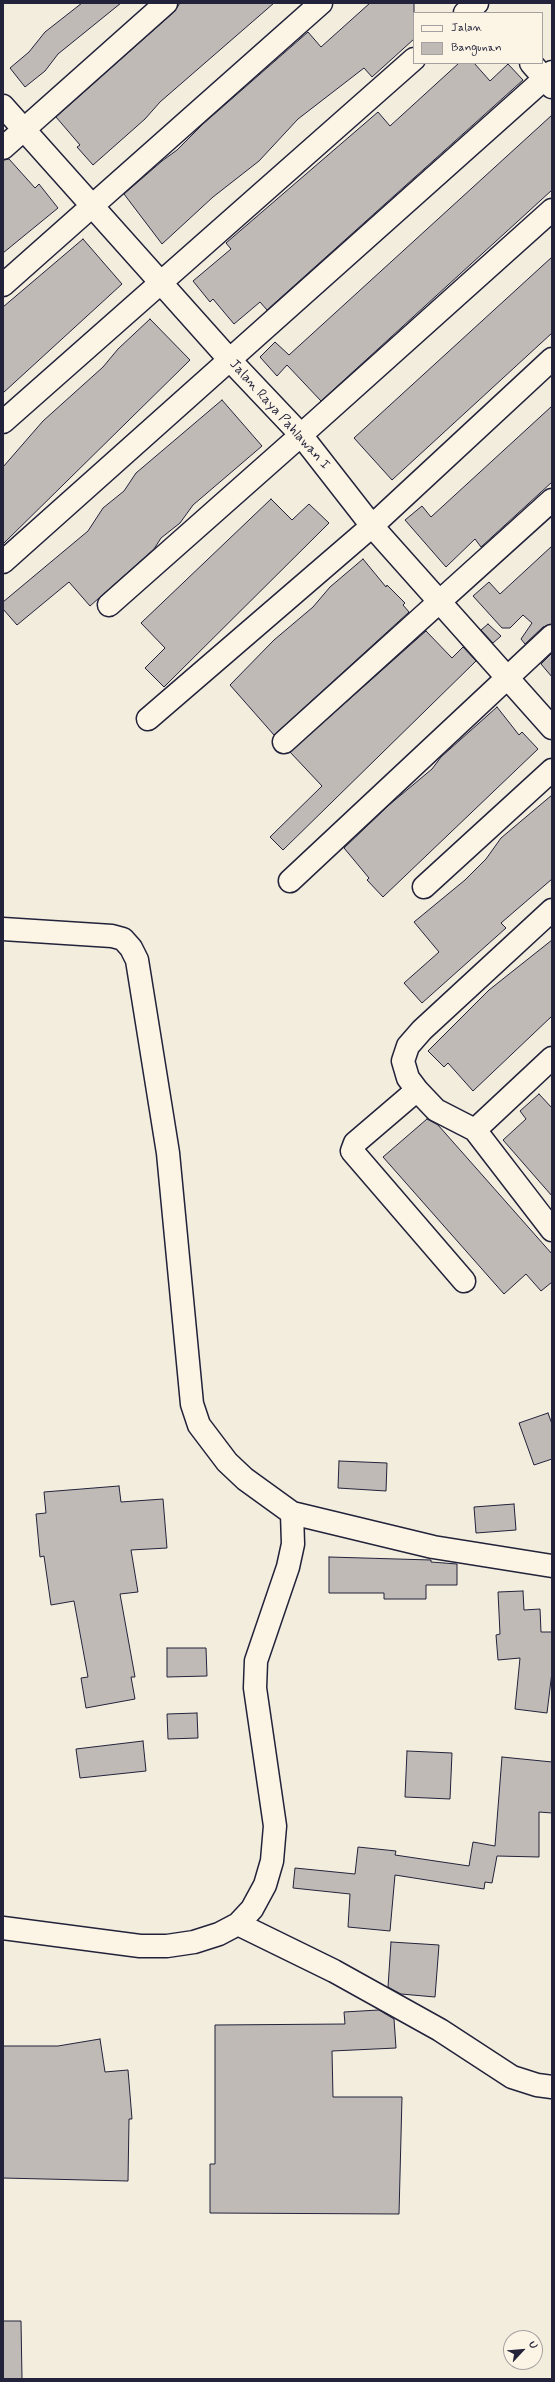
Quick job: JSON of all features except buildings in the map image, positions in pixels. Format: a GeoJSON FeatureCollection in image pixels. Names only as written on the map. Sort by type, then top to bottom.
{"type":"FeatureCollection","features":[{"type":"Feature","properties":{"kind":"street"},"geometry":{"type":"LineString","coordinates":[[3,148],[166,3]]}},
{"type":"Feature","properties":{"kind":"street"},"geometry":{"type":"LineString","coordinates":[[3,285],[321,3]]}},
{"type":"Feature","properties":{"kind":"street"},"geometry":{"type":"LineString","coordinates":[[466,12],[477,3],[485,12]]}},
{"type":"Feature","properties":{"kind":"street"},"geometry":{"type":"LineString","coordinates":[[3,422],[413,59]]}},
{"type":"Feature","properties":{"kind":"street"},"geometry":{"type":"LineString","coordinates":[[3,562],[545,75]]}},
{"type":"Feature","properties":{"kind":"street","name":"Jalan Raya Pahlawan I"},"geometry":{"type":"LineString","coordinates":[[3,106],[229,359],[301,435],[372,526],[552,728]]}},
{"type":"Feature","properties":{"kind":"street"},"geometry":{"type":"LineString","coordinates":[[109,605],[552,210]]}},
{"type":"Feature","properties":{"kind":"street"},"geometry":{"type":"LineString","coordinates":[[148,719],[372,526],[552,359]]}},
{"type":"Feature","properties":{"kind":"street"},"geometry":{"type":"LineString","coordinates":[[284,742],[552,500]]}},
{"type":"Feature","properties":{"kind":"street"},"geometry":{"type":"LineString","coordinates":[[290,881],[552,636]]}},
{"type":"Feature","properties":{"kind":"street"},"geometry":{"type":"LineString","coordinates":[[424,887],[552,770]]}},
{"type":"Feature","properties":{"kind":"street"},"geometry":{"type":"LineString","coordinates":[[552,910],[422,1030],[408,1046],[403,1061],[408,1078],[417,1090],[436,1110],[475,1130],[552,1230]]}},
{"type":"Feature","properties":{"kind":"street"},"geometry":{"type":"LineString","coordinates":[[3,929],[112,936],[123,939],[131,948],[139,972],[168,1153],[192,1404],[199,1425],[227,1462],[245,1479],[292,1513],[433,1547],[552,1566]]}},
{"type":"Feature","properties":{"kind":"street"},"geometry":{"type":"LineString","coordinates":[[475,1130],[548,1069]]}},
{"type":"Feature","properties":{"kind":"street"},"geometry":{"type":"LineString","coordinates":[[417,1090],[355,1143],[352,1151],[464,1281]]}},
{"type":"Feature","properties":{"kind":"street"},"geometry":{"type":"LineString","coordinates":[[3,1928],[140,1946],[167,1946],[194,1942],[219,1934],[238,1924],[255,1903],[264,1884],[272,1861],[275,1826],[259,1724],[255,1688],[256,1661],[288,1567],[293,1544],[292,1513]]}},
{"type":"Feature","properties":{"kind":"street"},"geometry":{"type":"LineString","coordinates":[[238,1924],[334,1971],[440,2030],[512,2077],[537,2085],[552,2087]]}}]}
